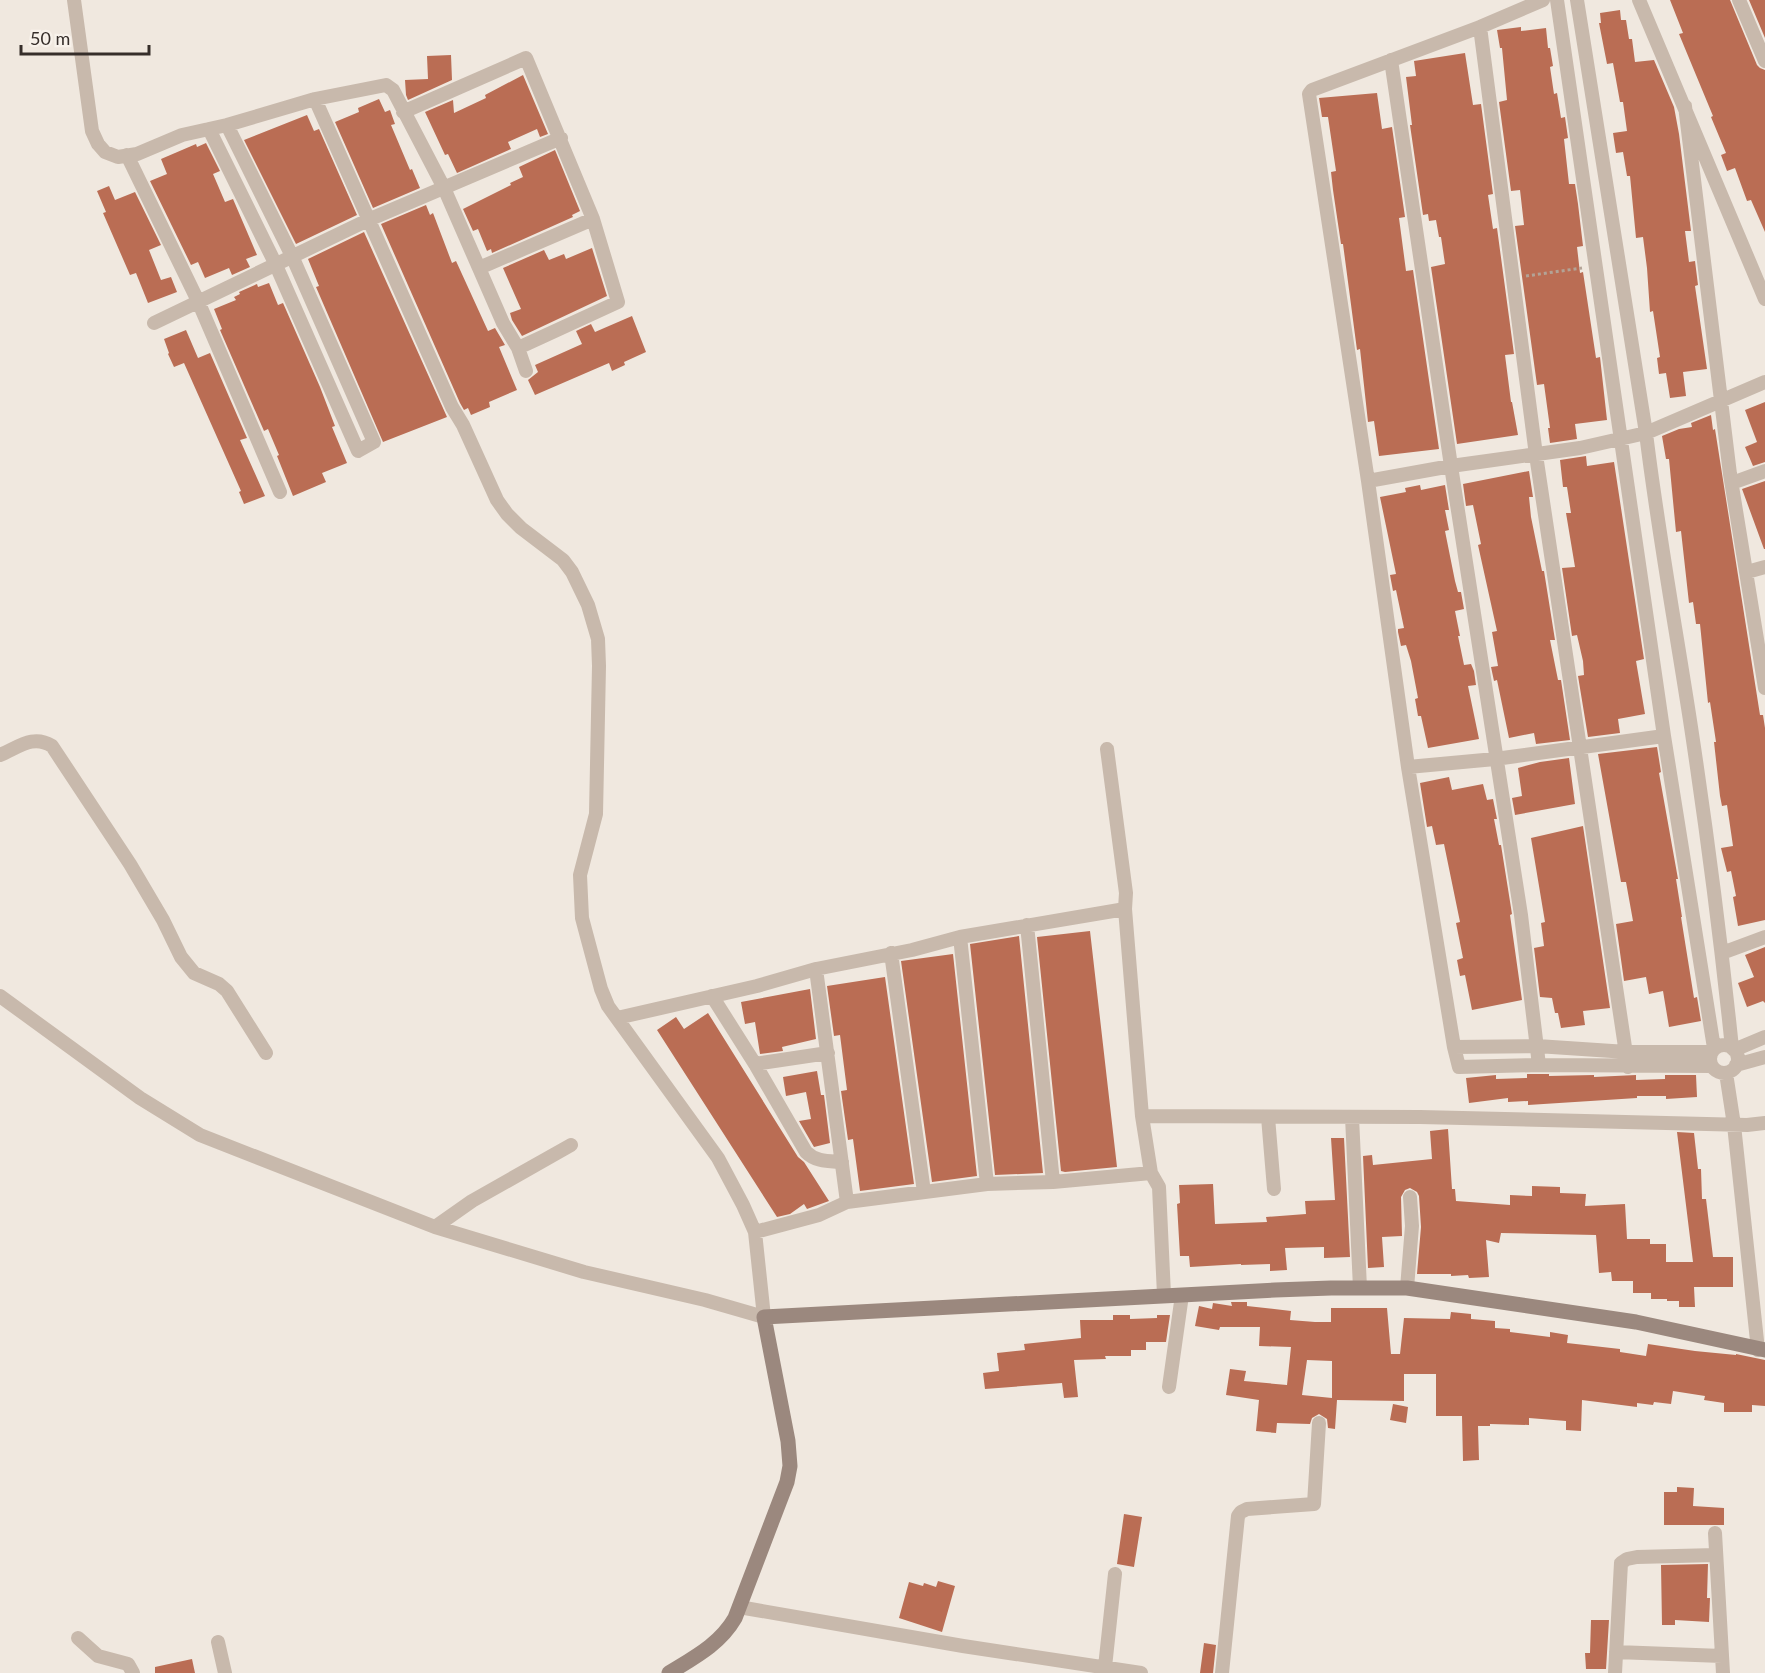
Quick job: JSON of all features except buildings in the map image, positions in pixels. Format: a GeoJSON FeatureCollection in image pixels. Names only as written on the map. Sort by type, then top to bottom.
{"type":"FeatureCollection","features":[{"type":"Feature","properties":{"kind":"street"},"geometry":{"type":"LineString","coordinates":[[74,0],[92,131],[105,152],[118,157],[137,154],[182,135],[227,125],[315,99],[386,85],[393,90],[444,188],[503,323],[518,348],[526,371]]}},
{"type":"Feature","properties":{"kind":"street"},"geometry":{"type":"LineString","coordinates":[[1543,0],[1480,27],[1312,90],[1309,94],[1368,481],[1408,767],[1454,1047],[1460,1068],[1539,1065],[1712,1066]]}},
{"type":"Feature","properties":{"kind":"street"},"geometry":{"type":"LineString","coordinates":[[1557,0],[1664,736],[1713,1050],[1710,1061],[1718,1072],[1765,1057]]}},
{"type":"Feature","properties":{"kind":"street"},"geometry":{"type":"LineString","coordinates":[[1577,0],[1646,434],[1653,497],[1691,727],[1733,1049]]}},
{"type":"Feature","properties":{"kind":"street"},"geometry":{"type":"LineString","coordinates":[[1639,0],[1764,294]]}},
{"type":"Feature","properties":{"kind":"street"},"geometry":{"type":"LineString","coordinates":[[1739,0],[1765,61]]}},
{"type":"Feature","properties":{"kind":"street"},"geometry":{"type":"LineString","coordinates":[[1480,27],[1536,455],[1628,1067]]}},
{"type":"Feature","properties":{"kind":"street"},"geometry":{"type":"LineString","coordinates":[[403,112],[525,58],[561,138],[593,219],[618,302],[518,348]]}},
{"type":"Feature","properties":{"kind":"street"},"geometry":{"type":"LineString","coordinates":[[1391,60],[1495,759],[1521,915],[1539,1065]]}},
{"type":"Feature","properties":{"kind":"street"},"geometry":{"type":"LineString","coordinates":[[315,99],[447,397],[464,425],[497,500],[521,528],[563,560],[572,572],[588,605],[598,639],[600,666],[596,814],[580,875],[582,918],[601,989],[608,1006],[718,1158],[743,1205],[754,1232],[764,1317],[788,1442],[790,1466],[787,1482],[728,1630],[717,1642],[669,1673]]}},
{"type":"Feature","properties":{"kind":"street"},"geometry":{"type":"LineString","coordinates":[[1685,106],[1732,483],[1765,688]]}},
{"type":"Feature","properties":{"kind":"street"},"geometry":{"type":"LineString","coordinates":[[209,129],[275,263],[357,450],[360,450],[374,442],[292,256],[227,125]]}},
{"type":"Feature","properties":{"kind":"street"},"geometry":{"type":"LineString","coordinates":[[154,323],[368,220],[561,138]]}},
{"type":"Feature","properties":{"kind":"street"},"geometry":{"type":"LineString","coordinates":[[127,155],[198,301],[280,492]]}},
{"type":"Feature","properties":{"kind":"street"},"geometry":{"type":"LineString","coordinates":[[479,268],[593,219]]}},
{"type":"Feature","properties":{"kind":"street"},"geometry":{"type":"LineString","coordinates":[[1368,481],[1451,466],[1536,455],[1646,434],[1765,382]]}},
{"type":"Feature","properties":{"kind":"street"},"geometry":{"type":"LineString","coordinates":[[1732,483],[1765,471]]}},
{"type":"Feature","properties":{"kind":"street"},"geometry":{"type":"LineString","coordinates":[[1747,572],[1765,567]]}},
{"type":"Feature","properties":{"kind":"street"},"geometry":{"type":"LineString","coordinates":[[1408,767],[1495,759],[1664,736]]}},
{"type":"Feature","properties":{"kind":"street"},"geometry":{"type":"LineString","coordinates":[[0,755],[35,739],[43,740],[52,746],[130,864],[163,920],[181,957],[194,973],[219,984],[227,991],[266,1053]]}},
{"type":"Feature","properties":{"kind":"street"},"geometry":{"type":"LineString","coordinates":[[1107,750],[1126,893],[1125,909],[1142,1116],[1151,1173],[1159,1187],[1164,1296]]}},
{"type":"Feature","properties":{"kind":"street"},"geometry":{"type":"LineString","coordinates":[[617,1018],[757,986],[816,969],[960,937],[1125,909]]}},
{"type":"Feature","properties":{"kind":"street"},"geometry":{"type":"LineString","coordinates":[[1027,925],[1053,1182]]}},
{"type":"Feature","properties":{"kind":"street"},"geometry":{"type":"LineString","coordinates":[[960,937],[987,1184]]}},
{"type":"Feature","properties":{"kind":"street"},"geometry":{"type":"LineString","coordinates":[[1722,953],[1765,937]]}},
{"type":"Feature","properties":{"kind":"street"},"geometry":{"type":"LineString","coordinates":[[891,953],[924,1192]]}},
{"type":"Feature","properties":{"kind":"street"},"geometry":{"type":"LineString","coordinates":[[816,969],[847,1202]]}},
{"type":"Feature","properties":{"kind":"street"},"geometry":{"type":"LineString","coordinates":[[0,996],[105,1074],[200,1135],[435,1227],[584,1272],[705,1300],[764,1317],[991,1307],[1182,1295],[1407,1288],[1636,1322],[1762,1350],[1734,1125],[1731,1069],[1737,1054],[1733,1049],[1723,1045],[1713,1050],[1627,1052],[1537,1046],[1454,1047]]}},
{"type":"Feature","properties":{"kind":"street"},"geometry":{"type":"LineString","coordinates":[[712,996],[806,1152],[811,1157],[820,1160],[842,1162]]}},
{"type":"Feature","properties":{"kind":"street"},"geometry":{"type":"LineString","coordinates":[[1733,1049],[1765,1037]]}},
{"type":"Feature","properties":{"kind":"street"},"geometry":{"type":"LineString","coordinates":[[1591,1050],[1592,1067]]}},
{"type":"Feature","properties":{"kind":"street"},"geometry":{"type":"LineString","coordinates":[[754,1064],[828,1053]]}},
{"type":"Feature","properties":{"kind":"street"},"geometry":{"type":"LineString","coordinates":[[1142,1116],[1352,1117],[1734,1125],[1765,1123]]}},
{"type":"Feature","properties":{"kind":"street"},"geometry":{"type":"LineString","coordinates":[[1268,1117],[1274,1189]]}},
{"type":"Feature","properties":{"kind":"street"},"geometry":{"type":"LineString","coordinates":[[1352,1117],[1360,1288]]}},
{"type":"Feature","properties":{"kind":"street"},"geometry":{"type":"LineString","coordinates":[[435,1227],[472,1201],[571,1145]]}},
{"type":"Feature","properties":{"kind":"street"},"geometry":{"type":"LineString","coordinates":[[754,1232],[819,1215],[847,1202],[987,1184],[1053,1182],[1151,1173]]}},
{"type":"Feature","properties":{"kind":"street"},"geometry":{"type":"LineString","coordinates":[[1407,1288],[1412,1226],[1410,1197]]}},
{"type":"Feature","properties":{"kind":"street"},"geometry":{"type":"LineString","coordinates":[[1169,1387],[1182,1295]]}},
{"type":"Feature","properties":{"kind":"street"},"geometry":{"type":"LineString","coordinates":[[1222,1673],[1238,1516],[1247,1509],[1314,1504],[1319,1423]]}},
{"type":"Feature","properties":{"kind":"street"},"geometry":{"type":"LineString","coordinates":[[1715,1533],[1723,1673]]}},
{"type":"Feature","properties":{"kind":"street"},"geometry":{"type":"LineString","coordinates":[[1615,1673],[1621,1563],[1637,1557],[1716,1555]]}},
{"type":"Feature","properties":{"kind":"street"},"geometry":{"type":"LineString","coordinates":[[1105,1667],[1115,1574]]}},
{"type":"Feature","properties":{"kind":"street"},"geometry":{"type":"LineString","coordinates":[[739,1607],[963,1646],[1141,1673]]}},
{"type":"Feature","properties":{"kind":"street"},"geometry":{"type":"LineString","coordinates":[[78,1638],[98,1656],[128,1664],[133,1673]]}},
{"type":"Feature","properties":{"kind":"street"},"geometry":{"type":"LineString","coordinates":[[218,1642],[225,1673]]}},
{"type":"Feature","properties":{"kind":"street"},"geometry":{"type":"LineString","coordinates":[[1616,1652],[1722,1656]]}},
{"type":"Feature","properties":{"kind":"path"},"geometry":{"type":"LineString","coordinates":[[1513,278],[1595,266]]}}]}
